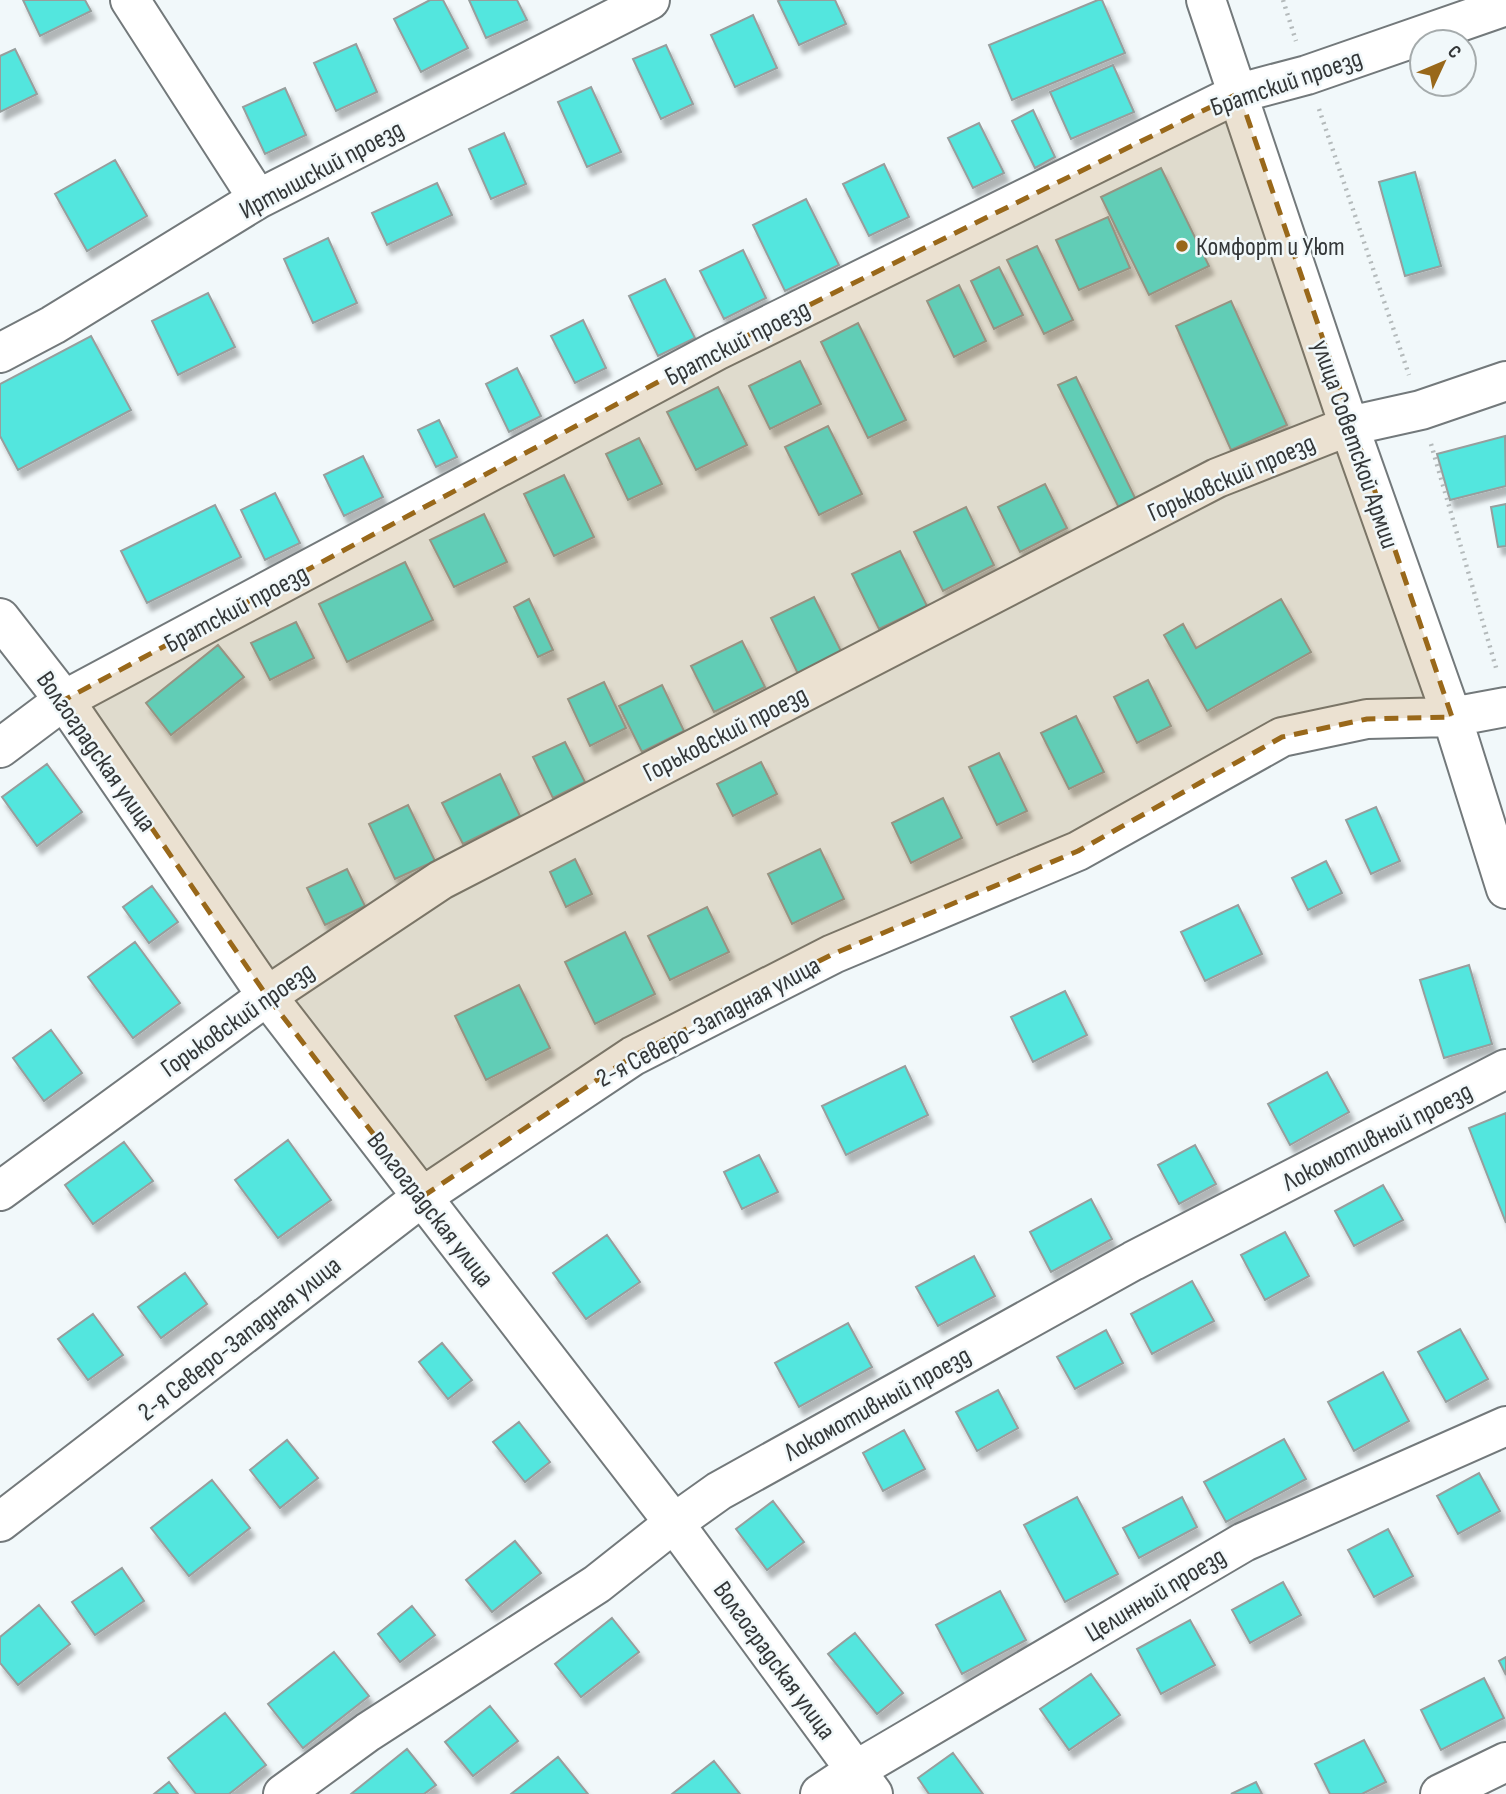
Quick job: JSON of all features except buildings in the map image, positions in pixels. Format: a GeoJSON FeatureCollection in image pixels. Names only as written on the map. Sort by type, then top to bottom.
{"type":"FeatureCollection","features":[{"type":"Feature","properties":{"kind":"street"},"geometry":{"type":"LineString","coordinates":[[130,0],[258,200]]}},
{"type":"Feature","properties":{"kind":"street","name":"Иртышский проезд"},"geometry":{"type":"LineString","coordinates":[[0,353],[52,325],[258,200],[650,0]]}},
{"type":"Feature","properties":{"kind":"street","name":"улица Советской Армии"},"geometry":{"type":"LineString","coordinates":[[1206,0],[1349,426],[1452,717],[1506,889]]}},
{"type":"Feature","properties":{"kind":"street","name":"Братский проезд"},"geometry":{"type":"LineString","coordinates":[[0,748],[64,700],[716,351],[1239,93],[1307,75],[1506,6]]}},
{"type":"Feature","properties":{"kind":"street","name":"Горьковский проезд"},"geometry":{"type":"LineString","coordinates":[[0,1191],[267,996],[441,880],[1217,478],[1349,426],[1421,410],[1506,381]]}},
{"type":"Feature","properties":{"kind":"street","name":"Волгоградская улица"},"geometry":{"type":"LineString","coordinates":[[0,618],[64,700],[267,996],[674,1523],[864,1782]]}},
{"type":"Feature","properties":{"kind":"street","name":"2-я Северо-Западная улица"},"geometry":{"type":"LineString","coordinates":[[0,1521],[422,1197],[633,1056],[833,954],[1078,851],[1282,737],[1367,719],[1452,717],[1502,691]]}},
{"type":"Feature","properties":{"kind":"street","name":"Локомотивный проезд"},"geometry":{"type":"LineString","coordinates":[[283,1794],[368,1732],[597,1584],[719,1491],[1133,1261],[1506,1069]]}},
{"type":"Feature","properties":{"kind":"street","name":"Целинный проезд"},"geometry":{"type":"LineString","coordinates":[[820,1794],[864,1782],[1244,1542],[1506,1426]]}},
{"type":"Feature","properties":{"kind":"street"},"geometry":{"type":"LineString","coordinates":[[1440,1794],[1506,1762]]}},
{"type":"Feature","properties":{"kind":"path"},"geometry":{"type":"LineString","coordinates":[[1283,0],[1421,410],[1502,691]]}},
{"type":"Feature","properties":{"kind":"highlighted area"},"geometry":{"type":"Polygon","coordinates":[[[1239,93],[1452,717],[1367,719],[1282,737],[1078,851],[833,954],[633,1056],[422,1197],[267,996],[64,700],[716,351],[1239,93]]]}},
{"type":"Feature","properties":{"kind":"place","name":"Комфорт и Уют"},"geometry":{"type":"Point","coordinates":[1182,246]}}]}
